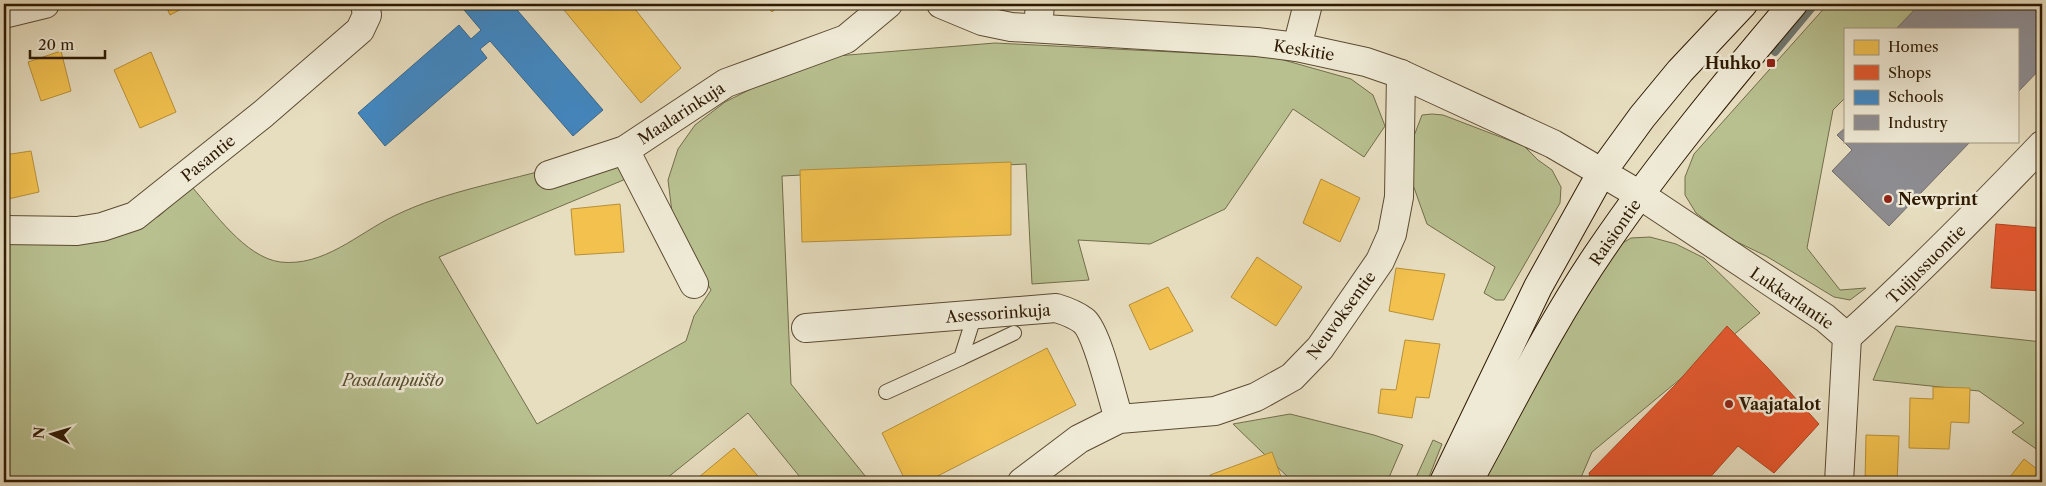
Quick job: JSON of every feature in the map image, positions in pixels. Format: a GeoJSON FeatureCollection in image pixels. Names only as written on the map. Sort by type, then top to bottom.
{"type":"FeatureCollection","features":[{"type":"Feature","properties":{"kind":"street"},"geometry":{"type":"LineString","coordinates":[[4,14],[45,4]]}},
{"type":"Feature","properties":{"kind":"street","name":"Pasantie"},"geometry":{"type":"LineString","coordinates":[[5,234],[77,231],[102,227],[135,216],[256,120],[360,30],[367,15],[366,4]]}},
{"type":"Feature","properties":{"kind":"street","name":"Maalarinkuja"},"geometry":{"type":"LineString","coordinates":[[549,175],[625,150],[726,83],[846,40],[888,4]]}},
{"type":"Feature","properties":{"kind":"street","name":"Keskitie"},"geometry":{"type":"LineString","coordinates":[[941,4],[982,21],[1011,27],[1039,16],[1218,40],[1297,47],[1366,62],[1401,74],[1553,144],[1640,195]]}},
{"type":"Feature","properties":{"kind":"street"},"geometry":{"type":"LineString","coordinates":[[1297,47],[1308,4]]}},
{"type":"Feature","properties":{"kind":"street"},"geometry":{"type":"LineString","coordinates":[[1444,482],[1538,287],[1602,172],[1642,117],[1680,70],[1743,4]]}},
{"type":"Feature","properties":{"kind":"street","name":"Raisiontie"},"geometry":{"type":"LineString","coordinates":[[1468,482],[1556,324],[1601,250],[1680,142],[1793,4]]}},
{"type":"Feature","properties":{"kind":"street","name":"Neuvoksentie"},"geometry":{"type":"LineString","coordinates":[[1022,482],[1079,439],[1119,419],[1215,411],[1256,397],[1292,377],[1320,348],[1380,261],[1392,234],[1399,197],[1401,74]]}},
{"type":"Feature","properties":{"kind":"street","name":"Tuijussuontie"},"geometry":{"type":"LineString","coordinates":[[1847,337],[1884,306],[1965,226],[2042,144]]}},
{"type":"Feature","properties":{"kind":"street"},"geometry":{"type":"LineString","coordinates":[[625,150],[694,284]]}},
{"type":"Feature","properties":{"kind":"street","name":"Lukkarlantie"},"geometry":{"type":"LineString","coordinates":[[1640,195],[1825,318],[1847,337],[1839,482]]}},
{"type":"Feature","properties":{"kind":"street","name":"Asessorinkuja"},"geometry":{"type":"LineString","coordinates":[[806,328],[1056,308],[1073,314],[1085,322],[1094,338],[1119,419]]}},
{"type":"Feature","properties":{"kind":"lane"},"geometry":{"type":"LineString","coordinates":[[961,358],[975,314]]}},
{"type":"Feature","properties":{"kind":"lane"},"geometry":{"type":"LineString","coordinates":[[886,392],[1014,333]]}},
{"type":"Feature","properties":{"kind":"green space"},"geometry":{"type":"Polygon","coordinates":[[[1828,4],[1935,4],[1912,28],[1844,28],[1844,99],[1833,110],[1807,248],[1840,290],[1866,288],[1850,300],[1834,297],[1766,256],[1731,239],[1696,213],[1685,195],[1685,177],[1694,154],[1828,4]]]}},
{"type":"Feature","properties":{"kind":"green space","name":"Pasalanpuisto"},"geometry":{"type":"Polygon","coordinates":[[[995,43],[1273,57],[1351,79],[1373,95],[1385,126],[1364,157],[1293,109],[1225,209],[1150,244],[1078,240],[1089,280],[1032,284],[1026,164],[782,176],[791,384],[870,482],[804,482],[748,413],[662,482],[4,482],[4,237],[127,230],[159,216],[192,187],[231,232],[255,252],[280,262],[296,262],[311,259],[340,248],[380,223],[414,207],[456,193],[562,165],[620,137],[633,176],[439,257],[537,424],[686,341],[694,316],[711,290],[688,249],[672,212],[668,180],[678,149],[695,125],[725,102],[769,80],[836,56],[995,43]]]}},
{"type":"Feature","properties":{"kind":"green space"},"geometry":{"type":"Polygon","coordinates":[[[1422,115],[1443,115],[1524,146],[1538,160],[1552,170],[1561,187],[1560,203],[1504,300],[1496,300],[1484,293],[1495,267],[1427,224],[1412,182],[1412,141],[1422,115]]]}},
{"type":"Feature","properties":{"kind":"green space"},"geometry":{"type":"Polygon","coordinates":[[[1650,237],[1676,244],[1704,258],[1760,313],[1592,452],[1579,482],[1484,482],[1573,316],[1614,248],[1631,238],[1650,237]]]}},
{"type":"Feature","properties":{"kind":"green space"},"geometry":{"type":"Polygon","coordinates":[[[1896,326],[2042,342],[2042,453],[2012,432],[2024,423],[1979,391],[1873,380],[1896,326]]]}},
{"type":"Feature","properties":{"kind":"green space"},"geometry":{"type":"Polygon","coordinates":[[[1290,414],[1374,435],[1403,445],[1387,482],[1293,482],[1233,424],[1290,414]]]}},
{"type":"Feature","properties":{"kind":"green space"},"geometry":{"type":"Polygon","coordinates":[[[1433,440],[1442,444],[1427,482],[1414,482],[1433,440]]]}},
{"type":"Feature","properties":{"kind":"building: Homes"},"geometry":{"type":"Polygon","coordinates":[[[165,4],[191,4],[170,15],[165,4]]]}},
{"type":"Feature","properties":{"kind":"building: Homes"},"geometry":{"type":"Polygon","coordinates":[[[559,4],[631,4],[681,68],[641,103],[559,4]]]}},
{"type":"Feature","properties":{"kind":"building: Homes"},"geometry":{"type":"Polygon","coordinates":[[[765,4],[781,4],[772,12],[765,4]]]}},
{"type":"Feature","properties":{"kind":"building: Homes"},"geometry":{"type":"Polygon","coordinates":[[[61,51],[71,91],[41,101],[28,62],[61,51]]]}},
{"type":"Feature","properties":{"kind":"building: Homes"},"geometry":{"type":"Polygon","coordinates":[[[151,52],[176,112],[140,128],[114,70],[151,52]]]}},
{"type":"Feature","properties":{"kind":"building: Homes"},"geometry":{"type":"Polygon","coordinates":[[[31,151],[39,192],[8,199],[4,155],[31,151]]]}},
{"type":"Feature","properties":{"kind":"building: Homes"},"geometry":{"type":"Polygon","coordinates":[[[1011,162],[1011,235],[802,242],[800,170],[1011,162]]]}},
{"type":"Feature","properties":{"kind":"building: Homes"},"geometry":{"type":"Polygon","coordinates":[[[1321,179],[1360,198],[1340,242],[1303,223],[1321,179]]]}},
{"type":"Feature","properties":{"kind":"building: Homes"},"geometry":{"type":"Polygon","coordinates":[[[620,204],[624,252],[575,255],[571,209],[620,204]]]}},
{"type":"Feature","properties":{"kind":"building: Homes"},"geometry":{"type":"Polygon","coordinates":[[[1257,257],[1302,287],[1276,326],[1231,297],[1257,257]]]}},
{"type":"Feature","properties":{"kind":"building: Homes"},"geometry":{"type":"Polygon","coordinates":[[[1396,268],[1445,274],[1433,320],[1389,311],[1396,268]]]}},
{"type":"Feature","properties":{"kind":"building: Homes"},"geometry":{"type":"Polygon","coordinates":[[[1168,287],[1193,331],[1150,350],[1129,305],[1168,287]]]}},
{"type":"Feature","properties":{"kind":"building: Homes"},"geometry":{"type":"Polygon","coordinates":[[[1405,340],[1440,344],[1429,398],[1416,397],[1412,418],[1378,413],[1381,389],[1396,390],[1405,340]]]}},
{"type":"Feature","properties":{"kind":"building: Homes"},"geometry":{"type":"Polygon","coordinates":[[[1047,348],[1076,405],[926,482],[906,482],[882,433],[1047,348]]]}},
{"type":"Feature","properties":{"kind":"building: Homes"},"geometry":{"type":"Polygon","coordinates":[[[1933,387],[1970,388],[1969,423],[1951,422],[1949,449],[1909,448],[1910,398],[1933,399],[1933,387]]]}},
{"type":"Feature","properties":{"kind":"building: Homes"},"geometry":{"type":"Polygon","coordinates":[[[1866,435],[1899,436],[1897,482],[1865,482],[1866,435]]]}},
{"type":"Feature","properties":{"kind":"building: Homes"},"geometry":{"type":"Polygon","coordinates":[[[734,448],[763,482],[693,482],[734,448]]]}},
{"type":"Feature","properties":{"kind":"building: Homes"},"geometry":{"type":"Polygon","coordinates":[[[1272,452],[1283,482],[1212,482],[1210,475],[1272,452]]]}},
{"type":"Feature","properties":{"kind":"building: Homes"},"geometry":{"type":"Polygon","coordinates":[[[2024,459],[2042,473],[2042,482],[2006,482],[2024,459]]]}},
{"type":"Feature","properties":{"kind":"building: Homes"},"geometry":{"type":"Polygon","coordinates":[[[1100,476],[1102,482],[1088,482],[1100,476]]]}},
{"type":"Feature","properties":{"kind":"building: Shops"},"geometry":{"type":"Polygon","coordinates":[[[1996,224],[2042,228],[2042,291],[1991,288],[1996,224]]]}},
{"type":"Feature","properties":{"kind":"building: Shops","name":"Vaajatalot"},"geometry":{"type":"Polygon","coordinates":[[[1727,326],[1819,424],[1774,473],[1738,446],[1706,482],[1591,482],[1589,473],[1676,384],[1727,326]]]}},
{"type":"Feature","properties":{"kind":"building: Schools"},"geometry":{"type":"Polygon","coordinates":[[[459,4],[512,4],[603,110],[573,136],[490,41],[480,49],[487,58],[385,146],[358,113],[459,25],[471,39],[481,30],[459,4]]]}},
{"type":"Feature","properties":{"kind":"building: Industry"},"geometry":{"type":"Polygon","coordinates":[[[1920,4],[2042,4],[2042,67],[2018,92],[2018,28],[1897,28],[1920,4]]]}},
{"type":"Feature","properties":{"kind":"building: Industry","name":"Newprint"},"geometry":{"type":"Polygon","coordinates":[[[1844,129],[1844,142],[1837,135],[1844,129]]]}},
{"type":"Feature","properties":{"kind":"building: Industry","name":"Newprint"},"geometry":{"type":"Polygon","coordinates":[[[1844,142],[1970,142],[1889,226],[1832,171],[1852,150],[1844,142]]]}},
{"type":"Feature","properties":{"kind":"waterway"},"geometry":{"type":"LineString","coordinates":[[1775,52],[1815,4]]}},
{"type":"Feature","properties":{"kind":"place","name":"Huhko"},"geometry":{"type":"Point","coordinates":[1771,63]}},
{"type":"Feature","properties":{"kind":"place","name":"Newprint"},"geometry":{"type":"Point","coordinates":[1888,199]}},
{"type":"Feature","properties":{"kind":"place","name":"Vaajatalot"},"geometry":{"type":"Point","coordinates":[1729,404]}}]}
